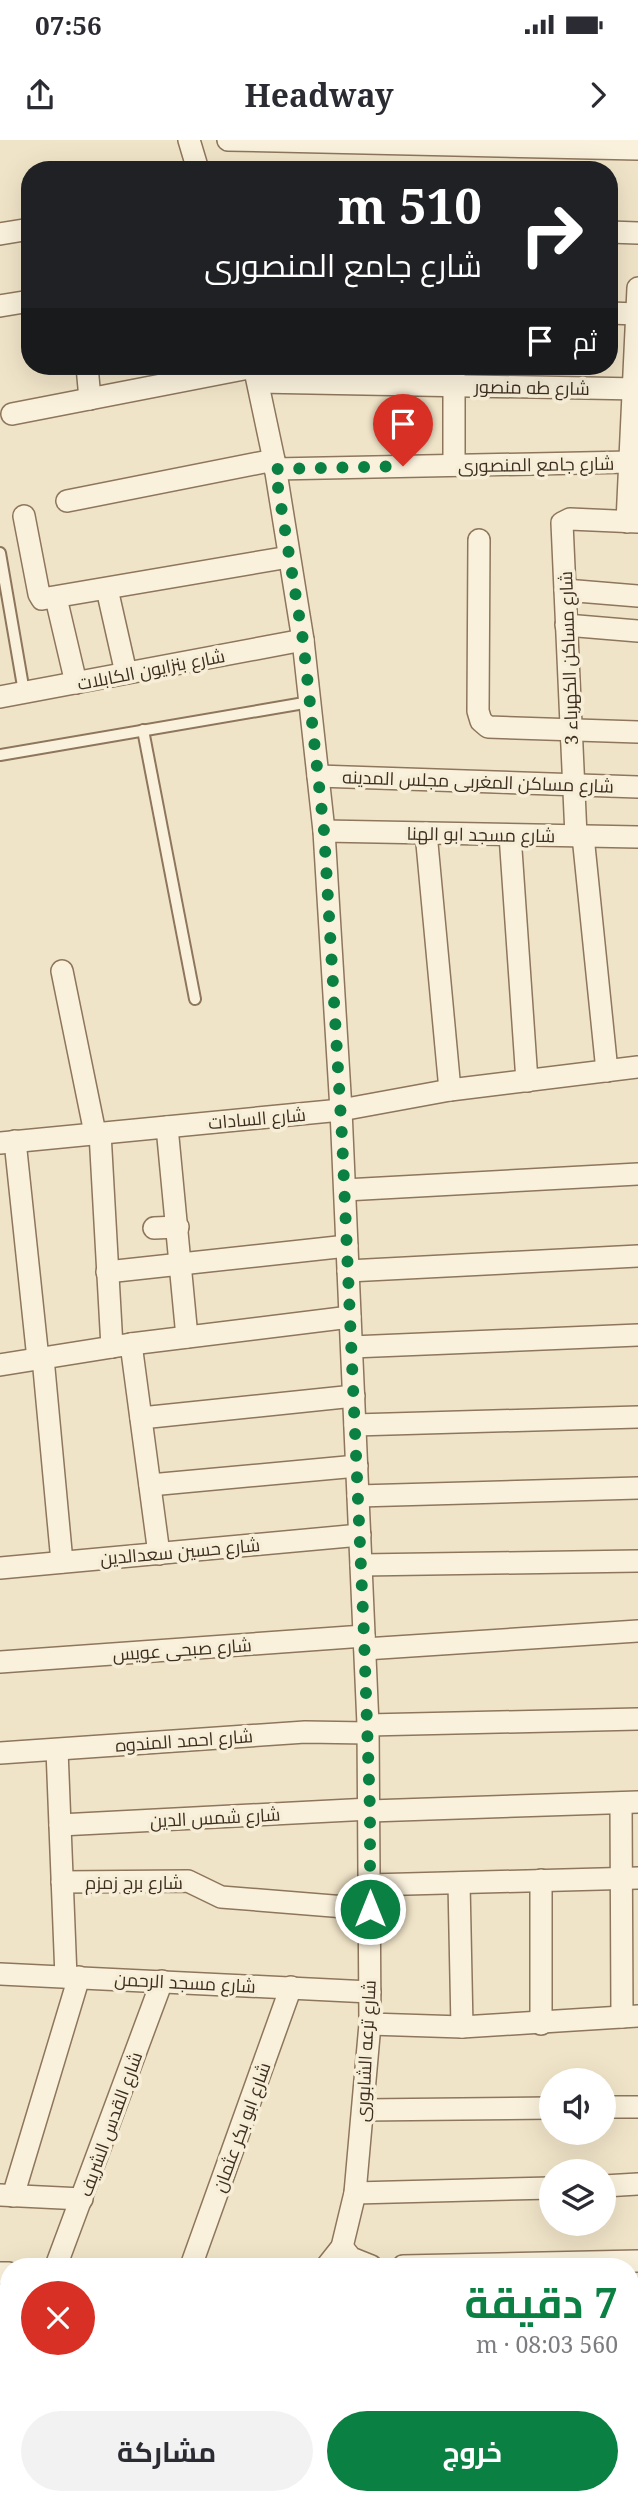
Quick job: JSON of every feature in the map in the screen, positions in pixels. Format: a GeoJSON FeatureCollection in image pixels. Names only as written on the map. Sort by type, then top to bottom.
{"type":"FeatureCollection","features":[{"type":"Feature","properties":{"kind":"street"},"geometry":{"type":"LineString","coordinates":[[190,140],[196,161]]}},
{"type":"Feature","properties":{"kind":"street"},"geometry":{"type":"LineString","coordinates":[[229,140],[638,149]]}},
{"type":"Feature","properties":{"kind":"street"},"geometry":{"type":"LineString","coordinates":[[0,234],[21,230]]}},
{"type":"Feature","properties":{"kind":"street"},"geometry":{"type":"LineString","coordinates":[[618,232],[638,233]]}},
{"type":"Feature","properties":{"kind":"street"},"geometry":{"type":"LineString","coordinates":[[632,522],[630,462],[636,389],[638,288]]}},
{"type":"Feature","properties":{"kind":"street"},"geometry":{"type":"LineString","coordinates":[[0,306],[21,302]]}},
{"type":"Feature","properties":{"kind":"street"},"geometry":{"type":"LineString","coordinates":[[618,313],[637,314]]}},
{"type":"Feature","properties":{"kind":"street"},"geometry":{"type":"LineString","coordinates":[[88,375],[90,399]]}},
{"type":"Feature","properties":{"kind":"street","name":"شارع طه منصور"},"geometry":{"type":"LineString","coordinates":[[12,414],[237,375]]}},
{"type":"Feature","properties":{"kind":"street","name":"شارع ترعه الشابورى"},"geometry":{"type":"LineString","coordinates":[[256,375],[275,465],[303,640],[324,831],[341,1110],[365,1643],[370,1810],[370,2024],[355,2193],[342,2248],[334,2258]]}},
{"type":"Feature","properties":{"kind":"street","name":"شارع طه منصور"},"geometry":{"type":"LineString","coordinates":[[404,375],[636,389]]}},
{"type":"Feature","properties":{"kind":"street"},"geometry":{"type":"LineString","coordinates":[[454,376],[454,466]]}},
{"type":"Feature","properties":{"kind":"street","name":"شارع جامع المنصورى"},"geometry":{"type":"LineString","coordinates":[[66,501],[275,465],[454,466],[630,462]]}},
{"type":"Feature","properties":{"kind":"street"},"geometry":{"type":"LineString","coordinates":[[24,516],[42,599],[289,557]]}},
{"type":"Feature","properties":{"kind":"street","name":"شارع مساكن الكهرباء 3"},"geometry":{"type":"LineString","coordinates":[[607,1071],[573,785],[562,523],[570,519],[632,522]]}},
{"type":"Feature","properties":{"kind":"street"},"geometry":{"type":"LineString","coordinates":[[480,540],[478,711],[481,720],[488,727],[638,732]]}},
{"type":"Feature","properties":{"kind":"street"},"geometry":{"type":"LineString","coordinates":[[107,589],[126,673]]}},
{"type":"Feature","properties":{"kind":"street"},"geometry":{"type":"LineString","coordinates":[[565,590],[638,596]]}},
{"type":"Feature","properties":{"kind":"street"},"geometry":{"type":"LineString","coordinates":[[56,598],[76,683]]}},
{"type":"Feature","properties":{"kind":"street"},"geometry":{"type":"LineString","coordinates":[[566,625],[638,631]]}},
{"type":"Feature","properties":{"kind":"street","name":"شارع بنزايون الكابلات"},"geometry":{"type":"LineString","coordinates":[[0,696],[303,640]]}},
{"type":"Feature","properties":{"kind":"street","name":"شارع مساكن المغربى مجلس المدينه"},"geometry":{"type":"LineString","coordinates":[[318,776],[638,787]]}},
{"type":"Feature","properties":{"kind":"street","name":"شارع مسجد ابو الهنا"},"geometry":{"type":"LineString","coordinates":[[324,831],[638,837]]}},
{"type":"Feature","properties":{"kind":"street"},"geometry":{"type":"LineString","coordinates":[[426,833],[450,1090]]}},
{"type":"Feature","properties":{"kind":"street"},"geometry":{"type":"LineString","coordinates":[[510,835],[527,1081]]}},
{"type":"Feature","properties":{"kind":"street"},"geometry":{"type":"LineString","coordinates":[[62,971],[97,1133],[107,1272],[121,1346],[141,1418],[159,1554]]}},
{"type":"Feature","properties":{"kind":"street","name":"شارع السادات"},"geometry":{"type":"LineString","coordinates":[[8,1142],[341,1110],[450,1090],[638,1068]]}},
{"type":"Feature","properties":{"kind":"street"},"geometry":{"type":"LineString","coordinates":[[167,1127],[187,1337]]}},
{"type":"Feature","properties":{"kind":"street"},"geometry":{"type":"LineString","coordinates":[[8,1142],[40,1358],[62,1562]]}},
{"type":"Feature","properties":{"kind":"street"},"geometry":{"type":"LineString","coordinates":[[345,1190],[638,1174]]}},
{"type":"Feature","properties":{"kind":"street"},"geometry":{"type":"LineString","coordinates":[[154,1228],[178,1227]]}},
{"type":"Feature","properties":{"kind":"street"},"geometry":{"type":"LineString","coordinates":[[107,1272],[347,1246]]}},
{"type":"Feature","properties":{"kind":"street"},"geometry":{"type":"LineString","coordinates":[[348,1271],[638,1256]]}},
{"type":"Feature","properties":{"kind":"street"},"geometry":{"type":"LineString","coordinates":[[0,1365],[121,1346],[350,1317]]}},
{"type":"Feature","properties":{"kind":"street"},"geometry":{"type":"LineString","coordinates":[[352,1347],[638,1335]]}},
{"type":"Feature","properties":{"kind":"street"},"geometry":{"type":"LineString","coordinates":[[141,1418],[354,1396]]}},
{"type":"Feature","properties":{"kind":"street"},"geometry":{"type":"LineString","coordinates":[[355,1425],[638,1418]]}},
{"type":"Feature","properties":{"kind":"street"},"geometry":{"type":"LineString","coordinates":[[150,1485],[357,1466]]}},
{"type":"Feature","properties":{"kind":"street"},"geometry":{"type":"LineString","coordinates":[[358,1496],[638,1488]]}},
{"type":"Feature","properties":{"kind":"street","name":"شارع حسين سعدالدين"},"geometry":{"type":"LineString","coordinates":[[0,1567],[360,1535]]}},
{"type":"Feature","properties":{"kind":"street"},"geometry":{"type":"LineString","coordinates":[[361,1565],[638,1560]]}},
{"type":"Feature","properties":{"kind":"street","name":"شارع صبحى عويس"},"geometry":{"type":"LineString","coordinates":[[0,1662],[638,1631]]}},
{"type":"Feature","properties":{"kind":"street","name":"شارع احمد المندوه"},"geometry":{"type":"LineString","coordinates":[[0,1753],[305,1731],[638,1719]]}},
{"type":"Feature","properties":{"kind":"street"},"geometry":{"type":"LineString","coordinates":[[57,1750],[62,1882],[72,1977],[6,2196],[82,2199]]}},
{"type":"Feature","properties":{"kind":"street"},"geometry":{"type":"LineString","coordinates":[[370,2024],[462,2027],[541,2024],[630,2016],[630,1802]]}},
{"type":"Feature","properties":{"kind":"street","name":"شارع شمس الدين"},"geometry":{"type":"LineString","coordinates":[[60,1825],[370,1810],[630,1802]]}},
{"type":"Feature","properties":{"kind":"street"},"geometry":{"type":"LineString","coordinates":[[370,1885],[630,1878]]}},
{"type":"Feature","properties":{"kind":"street"},"geometry":{"type":"LineString","coordinates":[[541,1880],[541,2024]]}},
{"type":"Feature","properties":{"kind":"street","name":"شارع برج زمزم"},"geometry":{"type":"LineString","coordinates":[[62,1882],[188,1881],[221,1897],[370,1909]]}},
{"type":"Feature","properties":{"kind":"street"},"geometry":{"type":"LineString","coordinates":[[459,1883],[462,2027]]}},
{"type":"Feature","properties":{"kind":"street","name":"شارع مسجد الرحمن"},"geometry":{"type":"LineString","coordinates":[[0,1974],[370,1992]]}},
{"type":"Feature","properties":{"kind":"street","name":"شارع القدس الشريف"},"geometry":{"type":"LineString","coordinates":[[59,2258],[162,1981]]}},
{"type":"Feature","properties":{"kind":"street","name":"شارع ابو بكر عثمان"},"geometry":{"type":"LineString","coordinates":[[194,2258],[291,1987]]}},
{"type":"Feature","properties":{"kind":"street"},"geometry":{"type":"LineString","coordinates":[[616,2107],[638,2107]]}},
{"type":"Feature","properties":{"kind":"street"},"geometry":{"type":"LineString","coordinates":[[363,2110],[539,2108]]}},
{"type":"Feature","properties":{"kind":"street"},"geometry":{"type":"LineString","coordinates":[[616,2186],[638,2185]]}},
{"type":"Feature","properties":{"kind":"street"},"geometry":{"type":"LineString","coordinates":[[355,2193],[539,2188]]}},
{"type":"Feature","properties":{"kind":"street"},"geometry":{"type":"LineString","coordinates":[[342,2248],[351,2258]]}},
{"type":"Feature","properties":{"kind":"lane"},"geometry":{"type":"LineString","coordinates":[[0,553],[24,692]]}},
{"type":"Feature","properties":{"kind":"lane"},"geometry":{"type":"LineString","coordinates":[[0,755],[310,702]]}},
{"type":"Feature","properties":{"kind":"lane"},"geometry":{"type":"LineString","coordinates":[[143,730],[195,999]]}},
{"type":"Feature","properties":{"kind":"route"},"geometry":{"type":"LineString","coordinates":[[370,1909],[368,1725],[342,1137],[324,831],[303,640],[275,469],[403,466]]}}]}
